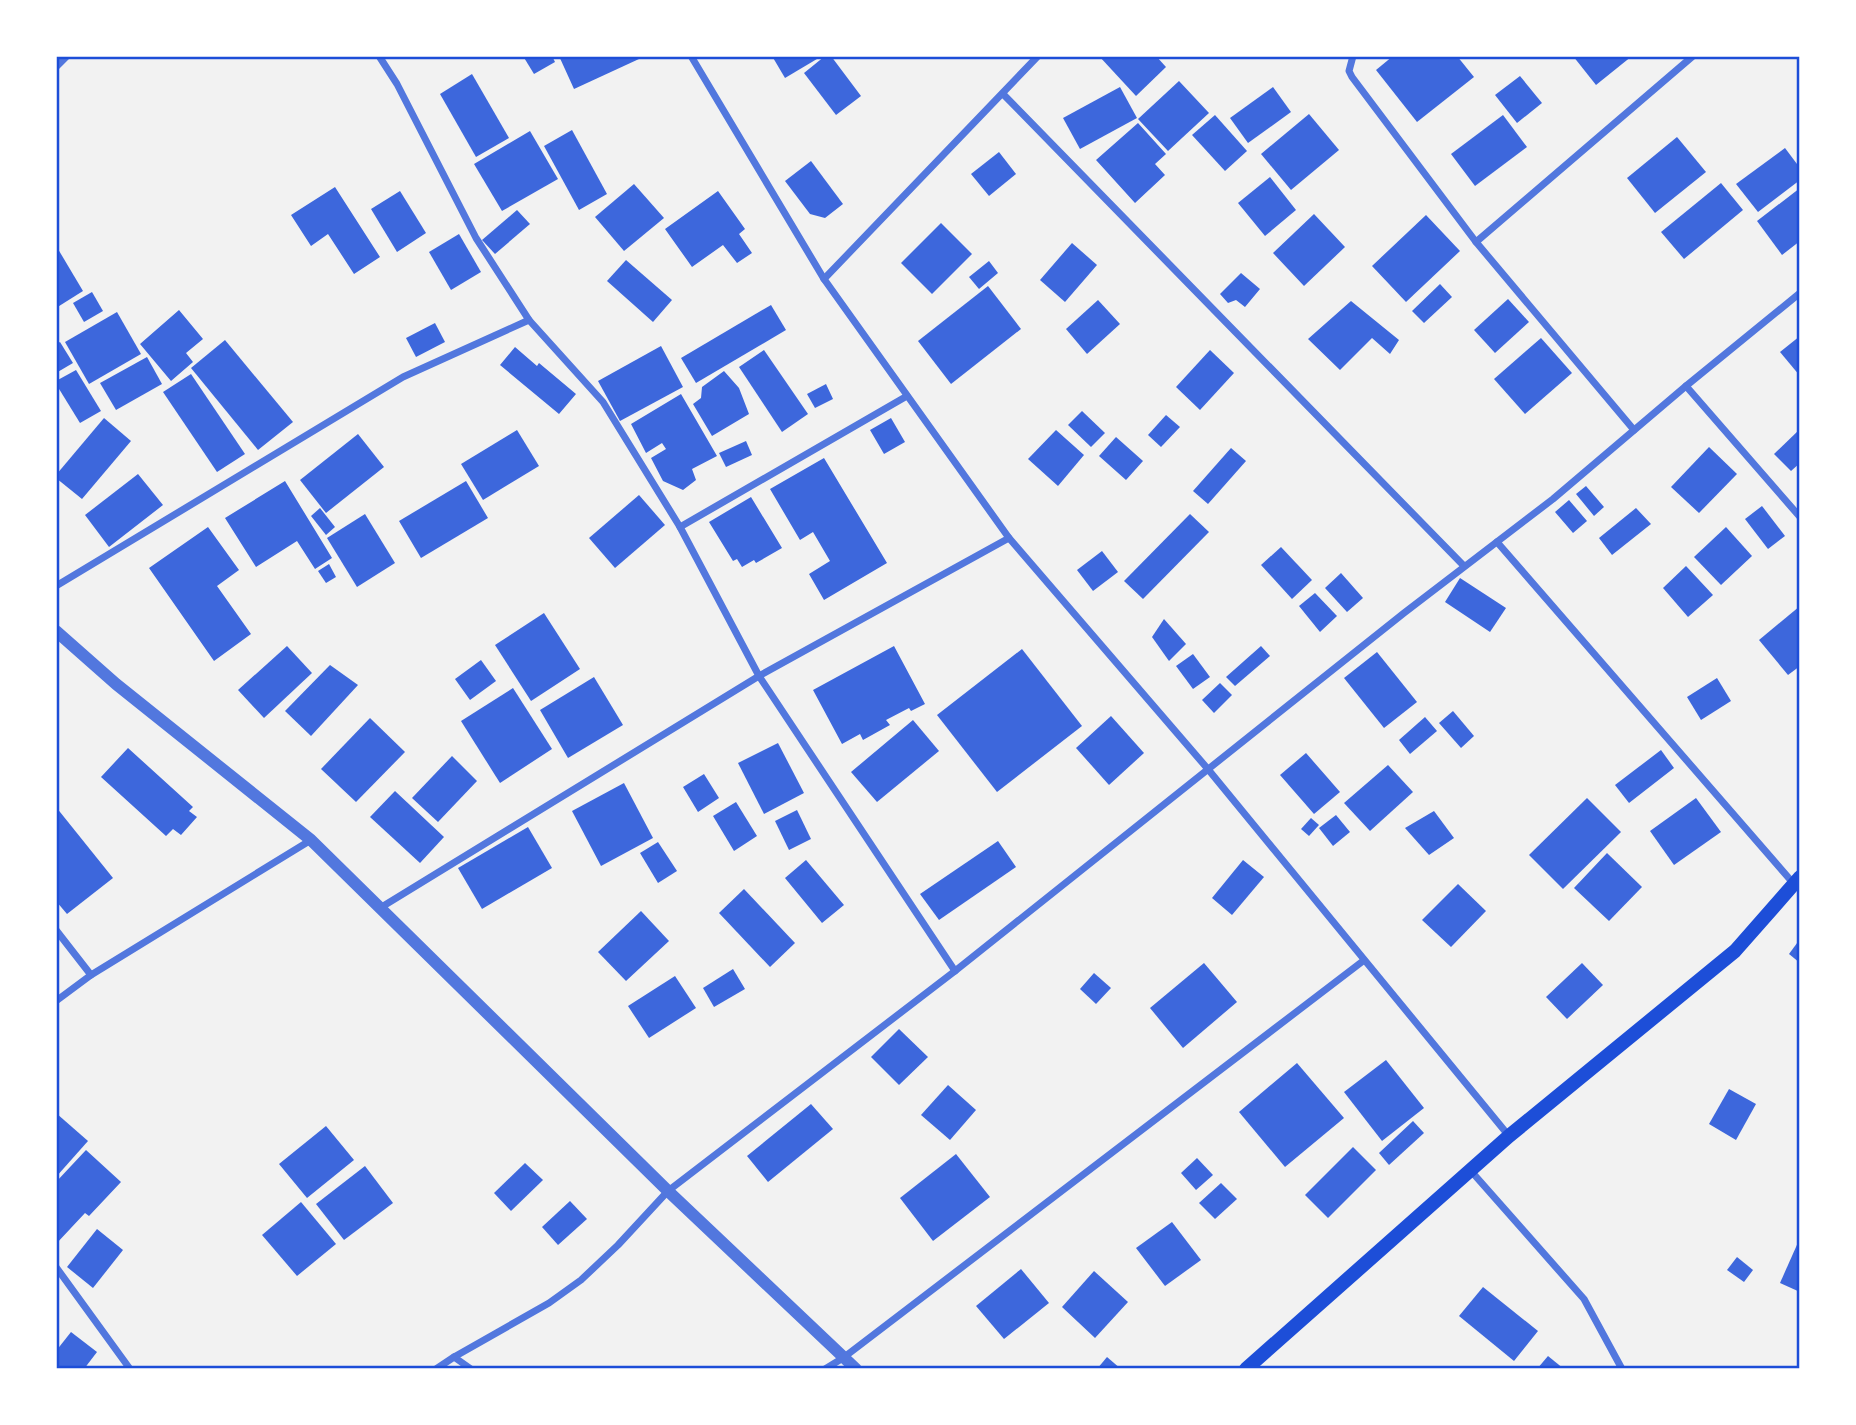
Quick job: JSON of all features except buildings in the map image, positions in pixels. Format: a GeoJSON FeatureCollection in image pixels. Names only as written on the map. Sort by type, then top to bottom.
{"type":"FeatureCollection","features":[{"type":"Feature","properties":{"kind":"main road"},"geometry":{"type":"LineString","coordinates":[[1246,1369],[1508,1136],[1735,951],[1797,881]]}},
{"type":"Feature","properties":{"kind":"street"},"geometry":{"type":"LineString","coordinates":[[56,67],[67,56]]}},
{"type":"Feature","properties":{"kind":"street"},"geometry":{"type":"LineString","coordinates":[[379,56],[397,84],[475,238],[529,320],[603,402],[680,527],[760,676],[955,971]]}},
{"type":"Feature","properties":{"kind":"street"},"geometry":{"type":"LineString","coordinates":[[691,56],[824,278],[1009,538],[1207,768],[1508,1136]]}},
{"type":"Feature","properties":{"kind":"street"},"geometry":{"type":"LineString","coordinates":[[824,278],[1038,56]]}},
{"type":"Feature","properties":{"kind":"street"},"geometry":{"type":"LineString","coordinates":[[1353,56],[1349,71],[1352,77],[1476,242],[1634,430]]}},
{"type":"Feature","properties":{"kind":"street"},"geometry":{"type":"LineString","coordinates":[[1476,242],[1693,56]]}},
{"type":"Feature","properties":{"kind":"street"},"geometry":{"type":"LineString","coordinates":[[1003,94],[1464,566]]}},
{"type":"Feature","properties":{"kind":"street"},"geometry":{"type":"LineString","coordinates":[[436,1369],[548,1304],[581,1280],[668,1191],[955,971],[1207,768],[1553,499],[1800,293]]}},
{"type":"Feature","properties":{"kind":"street"},"geometry":{"type":"LineString","coordinates":[[56,586],[403,377],[529,320]]}},
{"type":"Feature","properties":{"kind":"street"},"geometry":{"type":"LineString","coordinates":[[1686,386],[1800,517]]}},
{"type":"Feature","properties":{"kind":"street"},"geometry":{"type":"LineString","coordinates":[[680,527],[907,396]]}},
{"type":"Feature","properties":{"kind":"street"},"geometry":{"type":"LineString","coordinates":[[380,908],[760,676],[1009,538]]}},
{"type":"Feature","properties":{"kind":"street"},"geometry":{"type":"LineString","coordinates":[[1497,542],[1797,881]]}},
{"type":"Feature","properties":{"kind":"street"},"geometry":{"type":"LineString","coordinates":[[56,631],[116,684],[311,840],[668,1191],[856,1369]]}},
{"type":"Feature","properties":{"kind":"street"},"geometry":{"type":"LineString","coordinates":[[56,1000],[91,975],[311,840]]}},
{"type":"Feature","properties":{"kind":"street"},"geometry":{"type":"LineString","coordinates":[[56,930],[91,975]]}},
{"type":"Feature","properties":{"kind":"street"},"geometry":{"type":"LineString","coordinates":[[825,1369],[843,1358],[1363,961]]}},
{"type":"Feature","properties":{"kind":"street"},"geometry":{"type":"LineString","coordinates":[[1470,1170],[1584,1299],[1622,1369]]}},
{"type":"Feature","properties":{"kind":"street"},"geometry":{"type":"LineString","coordinates":[[56,1267],[130,1369]]}},
{"type":"Feature","properties":{"kind":"street"},"geometry":{"type":"LineString","coordinates":[[454,1357],[471,1369]]}}]}
